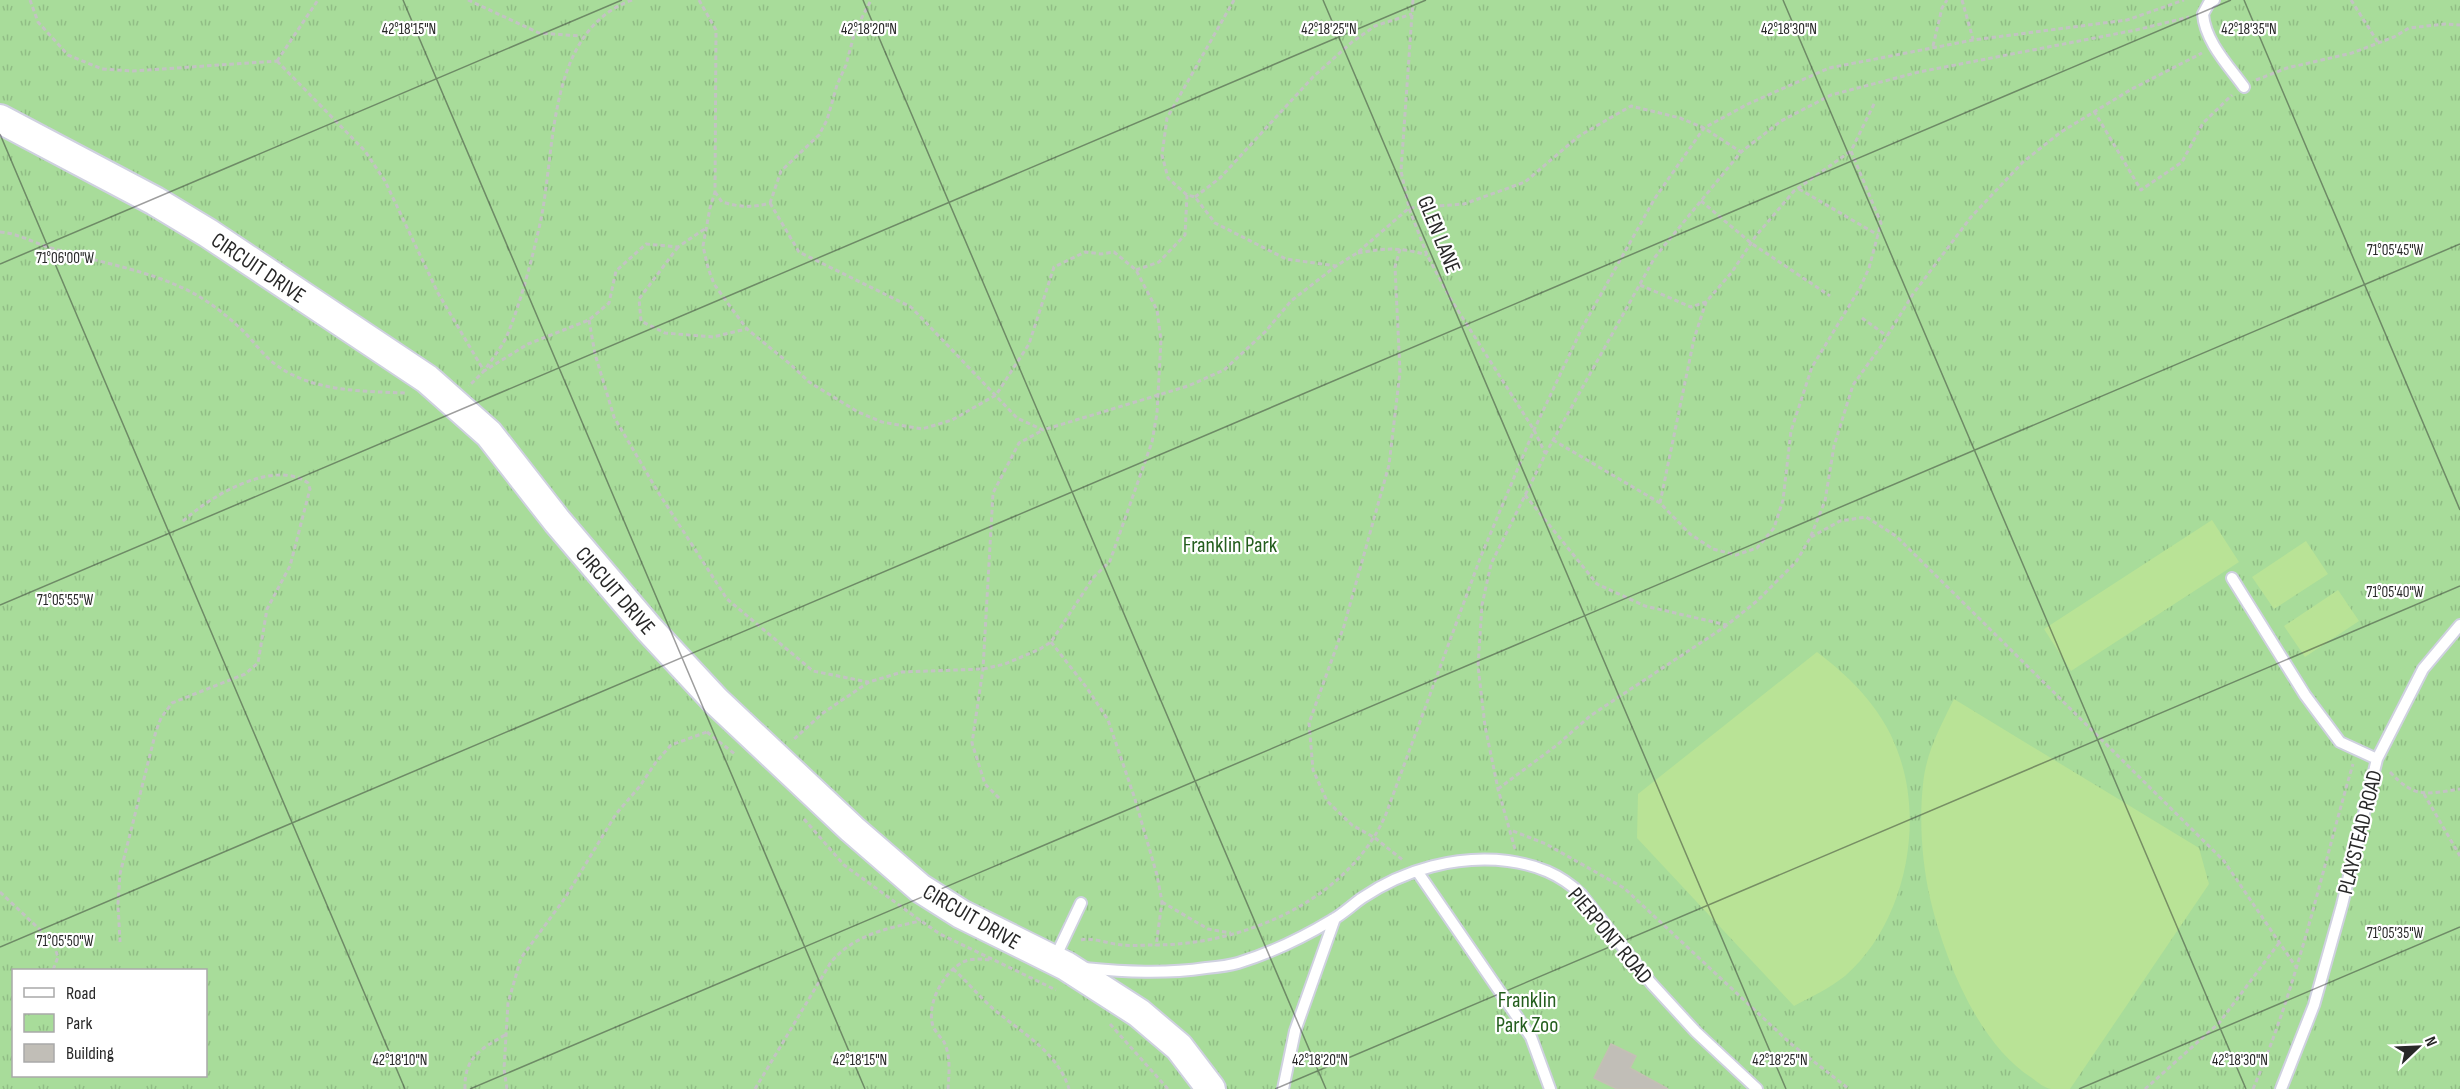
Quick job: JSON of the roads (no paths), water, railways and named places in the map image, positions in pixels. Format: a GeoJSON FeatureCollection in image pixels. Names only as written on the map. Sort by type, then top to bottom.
{"type":"FeatureCollection","features":[{"type":"Feature","properties":{"kind":"main road","name":"CIRCUIT DRIVE"},"geometry":{"type":"LineString","coordinates":[[0,119],[155,201],[208,233],[427,379],[489,434],[556,521],[716,702],[852,829],[920,888],[961,914],[1066,956],[1179,1047],[1211,1089]]}},
{"type":"Feature","properties":{"kind":"lane"},"geometry":{"type":"LineString","coordinates":[[2214,0],[2209,3],[2203,14],[2206,29],[2244,87]]}},
{"type":"Feature","properties":{"kind":"lane"},"geometry":{"type":"LineString","coordinates":[[2232,578],[2305,695],[2340,742],[2377,759]]}},
{"type":"Feature","properties":{"kind":"lane","name":"PLAYSTEAD ROAD"},"geometry":{"type":"LineString","coordinates":[[2281,1089],[2314,1005],[2342,905],[2377,759],[2423,669],[2460,625]]}},
{"type":"Feature","properties":{"kind":"lane","name":"PIERPONT ROAD"},"geometry":{"type":"LineString","coordinates":[[1066,956],[1135,973],[1181,972],[1236,964],[1289,944],[1335,918],[1381,887],[1417,871],[1465,860],[1515,862],[1547,871],[1571,884],[1673,1008],[1757,1089]]}},
{"type":"Feature","properties":{"kind":"lane"},"geometry":{"type":"LineString","coordinates":[[1417,871],[1531,1037],[1550,1089]]}},
{"type":"Feature","properties":{"kind":"lane"},"geometry":{"type":"LineString","coordinates":[[1066,956],[1081,903]]}},
{"type":"Feature","properties":{"kind":"lane"},"geometry":{"type":"LineString","coordinates":[[1283,1089],[1296,1031],[1335,918]]}},
{"type":"Feature","properties":{"kind":"park label","name":"Franklin Park"},"geometry":{"type":"Point","coordinates":[1230,544]}},
{"type":"Feature","properties":{"kind":"park label","name":"Franklin Park Zoo"},"geometry":{"type":"Point","coordinates":[1527,1012]}}]}
